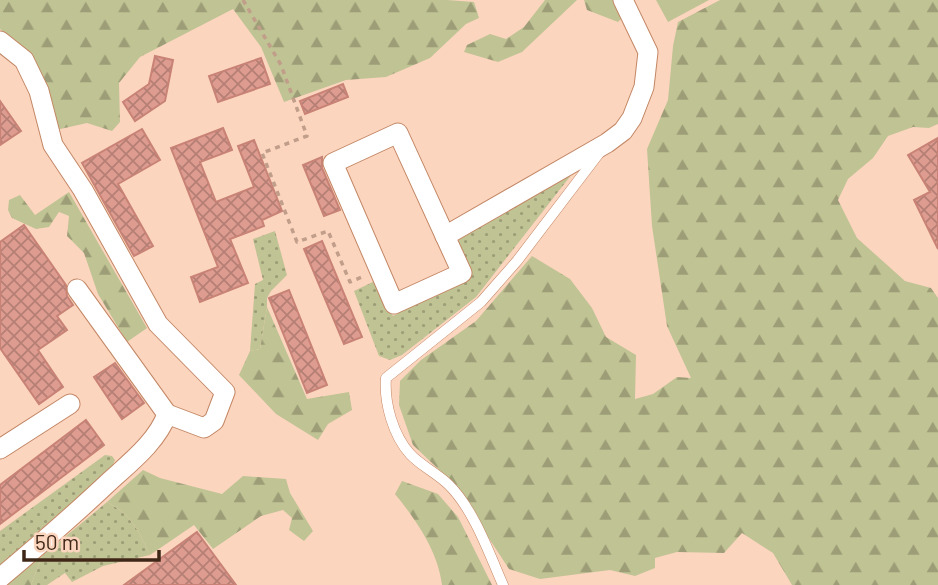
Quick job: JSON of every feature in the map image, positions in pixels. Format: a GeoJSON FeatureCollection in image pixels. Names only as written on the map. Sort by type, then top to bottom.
{"type":"FeatureCollection","features":[{"type":"Feature","properties":{"kind":"street"},"geometry":{"type":"LineString","coordinates":[[445,236],[607,143],[623,131],[632,118],[644,87],[648,52],[623,0]]}},
{"type":"Feature","properties":{"kind":"street"},"geometry":{"type":"LineString","coordinates":[[0,41],[24,60],[39,92],[52,145],[83,190],[159,324],[225,392],[214,421],[204,428],[167,414],[77,289]]}},
{"type":"Feature","properties":{"kind":"street"},"geometry":{"type":"LineString","coordinates":[[398,133],[462,273],[394,304],[380,269],[334,163],[398,133]]}},
{"type":"Feature","properties":{"kind":"street"},"geometry":{"type":"LineString","coordinates":[[0,449],[70,404]]}},
{"type":"Feature","properties":{"kind":"street"},"geometry":{"type":"LineString","coordinates":[[0,578],[132,461],[162,428],[167,414]]}},
{"type":"Feature","properties":{"kind":"lane"},"geometry":{"type":"LineString","coordinates":[[503,585],[473,519],[448,484],[409,453],[384,398],[386,379],[481,302],[525,250],[607,143]]}},
{"type":"Feature","properties":{"kind":"path"},"geometry":{"type":"LineString","coordinates":[[243,0],[281,65],[307,136],[262,153],[298,243],[328,231],[350,282],[380,269]]}},
{"type":"Feature","properties":{"kind":"green space"},"geometry":{"type":"Polygon","coordinates":[[[0,0],[447,0],[474,2],[479,18],[466,24],[430,58],[386,77],[346,80],[284,102],[261,47],[233,9],[140,57],[119,83],[120,122],[112,131],[87,123],[56,130],[35,59],[0,29],[0,0]]]}},
{"type":"Feature","properties":{"kind":"green space"},"geometry":{"type":"Polygon","coordinates":[[[545,0],[577,0],[522,52],[498,62],[464,52],[467,45],[490,34],[506,39],[524,27],[545,0]]]}},
{"type":"Feature","properties":{"kind":"green space"},"geometry":{"type":"Polygon","coordinates":[[[584,0],[613,0],[624,16],[618,22],[587,10],[584,0]]]}},
{"type":"Feature","properties":{"kind":"green space"},"geometry":{"type":"Polygon","coordinates":[[[656,0],[709,0],[668,22],[656,0]]]}},
{"type":"Feature","properties":{"kind":"green space"},"geometry":{"type":"Polygon","coordinates":[[[720,0],[938,0],[938,124],[929,128],[913,127],[888,136],[873,158],[848,179],[838,200],[857,238],[905,281],[931,288],[938,298],[938,585],[792,585],[773,553],[742,533],[724,553],[677,552],[655,558],[655,568],[635,576],[610,570],[540,579],[509,569],[452,482],[413,445],[399,405],[400,381],[421,360],[476,321],[532,256],[570,279],[592,308],[606,337],[636,355],[635,399],[653,394],[677,377],[691,378],[667,326],[652,226],[647,149],[668,100],[678,22],[720,0]]]}},
{"type":"Feature","properties":{"kind":"green space"},"geometry":{"type":"Polygon","coordinates":[[[579,165],[476,297],[402,355],[390,360],[379,356],[354,291],[377,280],[393,316],[467,276],[456,244],[463,235],[579,165]]]}},
{"type":"Feature","properties":{"kind":"green space"},"geometry":{"type":"Polygon","coordinates":[[[69,192],[147,328],[127,342],[98,294],[84,253],[67,236],[69,216],[59,212],[49,227],[36,229],[12,218],[8,210],[9,200],[20,195],[35,215],[69,192]]]}},
{"type":"Feature","properties":{"kind":"green space"},"geometry":{"type":"Polygon","coordinates":[[[275,231],[287,275],[267,298],[260,349],[250,351],[255,284],[263,280],[253,239],[275,231]]]}},
{"type":"Feature","properties":{"kind":"green space"},"geometry":{"type":"Polygon","coordinates":[[[267,307],[307,399],[349,392],[352,410],[328,424],[318,440],[276,414],[239,375],[250,351],[260,349],[267,307]]]}},
{"type":"Feature","properties":{"kind":"green space"},"geometry":{"type":"Polygon","coordinates":[[[105,455],[112,456],[115,460],[111,469],[0,565],[0,531],[105,455]]]}},
{"type":"Feature","properties":{"kind":"green space"},"geometry":{"type":"Polygon","coordinates":[[[143,470],[160,478],[222,494],[243,476],[286,479],[290,493],[313,531],[304,541],[289,530],[292,518],[283,510],[261,516],[213,549],[194,525],[150,555],[128,518],[107,502],[143,470]]]}},
{"type":"Feature","properties":{"kind":"green space"},"geometry":{"type":"Polygon","coordinates":[[[402,481],[438,494],[458,517],[492,585],[442,585],[431,548],[395,494],[402,481]]]}},
{"type":"Feature","properties":{"kind":"green space"},"geometry":{"type":"Polygon","coordinates":[[[107,502],[128,518],[150,555],[103,566],[72,582],[65,573],[47,585],[31,585],[42,556],[107,502]]]}},
{"type":"Feature","properties":{"kind":"green space"},"geometry":{"type":"Polygon","coordinates":[[[42,556],[31,585],[6,585],[42,556]]]}},
{"type":"Feature","properties":{"kind":"building"},"geometry":{"type":"Polygon","coordinates":[[[155,56],[173,60],[165,101],[135,121],[123,102],[149,84],[155,56]]]}},
{"type":"Feature","properties":{"kind":"building"},"geometry":{"type":"Polygon","coordinates":[[[261,58],[270,84],[218,102],[209,76],[261,58]]]}},
{"type":"Feature","properties":{"kind":"building"},"geometry":{"type":"Polygon","coordinates":[[[343,84],[348,97],[305,114],[300,101],[343,84]]]}},
{"type":"Feature","properties":{"kind":"building"},"geometry":{"type":"Polygon","coordinates":[[[0,101],[21,131],[0,145],[0,101]]]}},
{"type":"Feature","properties":{"kind":"building"},"geometry":{"type":"Polygon","coordinates":[[[223,128],[232,150],[200,162],[216,202],[254,187],[238,146],[254,140],[282,211],[262,220],[264,226],[230,239],[248,283],[200,302],[191,277],[218,267],[171,148],[223,128]]]}},
{"type":"Feature","properties":{"kind":"building"},"geometry":{"type":"Polygon","coordinates":[[[142,129],[160,160],[118,184],[153,246],[134,256],[82,163],[142,129]]]}},
{"type":"Feature","properties":{"kind":"building"},"geometry":{"type":"Polygon","coordinates":[[[938,138],[938,249],[914,200],[930,192],[908,155],[938,138]]]}},
{"type":"Feature","properties":{"kind":"building"},"geometry":{"type":"Polygon","coordinates":[[[322,157],[322,168],[340,210],[324,216],[303,165],[322,157]]]}},
{"type":"Feature","properties":{"kind":"building"},"geometry":{"type":"Polygon","coordinates":[[[24,225],[66,285],[67,296],[73,305],[57,316],[67,330],[38,350],[63,387],[39,404],[0,348],[0,242],[24,225]]]}},
{"type":"Feature","properties":{"kind":"building"},"geometry":{"type":"Polygon","coordinates":[[[322,241],[362,337],[344,344],[304,249],[322,241]]]}},
{"type":"Feature","properties":{"kind":"building"},"geometry":{"type":"Polygon","coordinates":[[[289,290],[327,385],[307,393],[269,298],[289,290]]]}},
{"type":"Feature","properties":{"kind":"building"},"geometry":{"type":"Polygon","coordinates":[[[115,363],[144,403],[122,419],[94,377],[115,363]]]}},
{"type":"Feature","properties":{"kind":"building"},"geometry":{"type":"Polygon","coordinates":[[[86,420],[104,445],[0,524],[0,485],[86,420]]]}},
{"type":"Feature","properties":{"kind":"building"},"geometry":{"type":"Polygon","coordinates":[[[197,532],[236,585],[124,585],[197,532]]]}}]}
